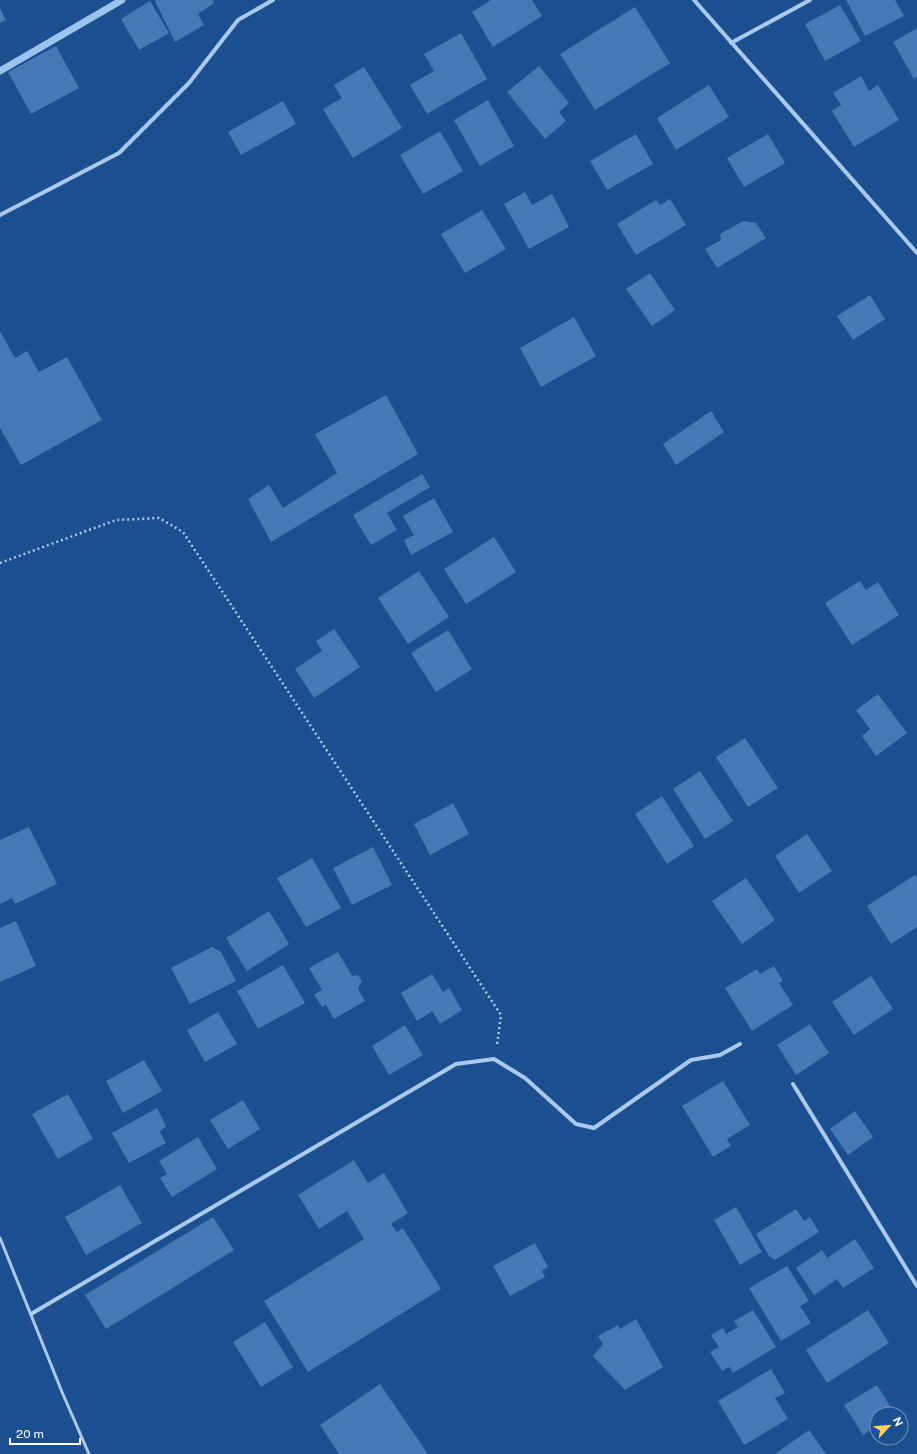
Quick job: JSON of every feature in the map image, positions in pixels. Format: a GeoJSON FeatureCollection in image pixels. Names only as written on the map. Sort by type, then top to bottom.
{"type":"FeatureCollection","features":[{"type":"Feature","properties":{"kind":"street"},"geometry":{"type":"LineString","coordinates":[[0,215],[119,152],[189,83],[238,20],[273,0]]}},
{"type":"Feature","properties":{"kind":"street"},"geometry":{"type":"LineString","coordinates":[[694,0],[917,254]]}},
{"type":"Feature","properties":{"kind":"street"},"geometry":{"type":"LineString","coordinates":[[731,43],[810,0]]}},
{"type":"Feature","properties":{"kind":"street"},"geometry":{"type":"LineString","coordinates":[[31,1314],[456,1064],[494,1059],[525,1078],[576,1124],[594,1128],[691,1060],[720,1054],[740,1044]]}},
{"type":"Feature","properties":{"kind":"street"},"geometry":{"type":"LineString","coordinates":[[793,1084],[917,1286]]}},
{"type":"Feature","properties":{"kind":"lane"},"geometry":{"type":"LineString","coordinates":[[0,1238],[62,1392],[90,1454]]}},
{"type":"Feature","properties":{"kind":"path"},"geometry":{"type":"LineString","coordinates":[[0,563],[116,520],[158,518],[183,532],[502,1016],[494,1059]]}},
{"type":"Feature","properties":{"kind":"building"},"geometry":{"type":"Polygon","coordinates":[[[213,0],[214,3],[198,14],[204,25],[175,42],[155,1],[213,0]]]}},
{"type":"Feature","properties":{"kind":"building"},"geometry":{"type":"Polygon","coordinates":[[[491,0],[532,0],[542,16],[493,47],[472,12],[491,0]]]}},
{"type":"Feature","properties":{"kind":"building"},"geometry":{"type":"Polygon","coordinates":[[[846,0],[895,0],[904,16],[865,36],[846,0]]]}},
{"type":"Feature","properties":{"kind":"building"},"geometry":{"type":"Polygon","coordinates":[[[150,1],[169,33],[139,50],[121,19],[150,1]]]}},
{"type":"Feature","properties":{"kind":"building"},"geometry":{"type":"Polygon","coordinates":[[[840,5],[861,41],[825,61],[805,24],[840,5]]]}},
{"type":"Feature","properties":{"kind":"building"},"geometry":{"type":"Polygon","coordinates":[[[635,7],[670,63],[595,110],[560,54],[635,7]]]}},
{"type":"Feature","properties":{"kind":"building"},"geometry":{"type":"Polygon","coordinates":[[[0,8],[6,20],[0,23],[0,8]]]}},
{"type":"Feature","properties":{"kind":"building"},"geometry":{"type":"Polygon","coordinates":[[[917,28],[917,77],[914,79],[893,42],[917,28]]]}},
{"type":"Feature","properties":{"kind":"building"},"geometry":{"type":"Polygon","coordinates":[[[461,33],[487,79],[427,114],[410,85],[434,71],[424,54],[461,33]]]}},
{"type":"Feature","properties":{"kind":"building"},"geometry":{"type":"Polygon","coordinates":[[[56,46],[79,88],[31,114],[8,72],[56,46]]]}},
{"type":"Feature","properties":{"kind":"building"},"geometry":{"type":"Polygon","coordinates":[[[539,66],[569,103],[559,112],[566,121],[545,139],[507,92],[539,66]]]}},
{"type":"Feature","properties":{"kind":"building"},"geometry":{"type":"Polygon","coordinates":[[[364,67],[402,128],[353,158],[323,109],[342,98],[334,85],[364,67]]]}},
{"type":"Feature","properties":{"kind":"building"},"geometry":{"type":"Polygon","coordinates":[[[861,76],[869,91],[878,85],[899,120],[854,147],[832,111],[841,105],[833,93],[861,76]]]}},
{"type":"Feature","properties":{"kind":"building"},"geometry":{"type":"Polygon","coordinates":[[[709,85],[729,117],[676,150],[657,118],[709,85]]]}},
{"type":"Feature","properties":{"kind":"building"},"geometry":{"type":"Polygon","coordinates":[[[488,100],[514,146],[480,166],[454,120],[488,100]]]}},
{"type":"Feature","properties":{"kind":"building"},"geometry":{"type":"Polygon","coordinates":[[[283,101],[296,124],[241,155],[228,132],[283,101]]]}},
{"type":"Feature","properties":{"kind":"building"},"geometry":{"type":"Polygon","coordinates":[[[440,131],[463,171],[423,194],[400,155],[440,131]]]}},
{"type":"Feature","properties":{"kind":"building"},"geometry":{"type":"Polygon","coordinates":[[[636,134],[653,164],[607,190],[590,161],[636,134]]]}},
{"type":"Feature","properties":{"kind":"building"},"geometry":{"type":"Polygon","coordinates":[[[768,134],[785,163],[744,187],[727,158],[768,134]]]}},
{"type":"Feature","properties":{"kind":"building"},"geometry":{"type":"Polygon","coordinates":[[[525,192],[532,205],[552,194],[569,227],[529,249],[504,204],[525,192]]]}},
{"type":"Feature","properties":{"kind":"building"},"geometry":{"type":"Polygon","coordinates":[[[670,199],[686,225],[636,255],[617,224],[656,200],[660,205],[670,199]]]}},
{"type":"Feature","properties":{"kind":"building"},"geometry":{"type":"Polygon","coordinates":[[[482,210],[506,249],[465,273],[441,234],[482,210]]]}},
{"type":"Feature","properties":{"kind":"building"},"geometry":{"type":"Polygon","coordinates":[[[743,221],[756,223],[766,238],[717,268],[705,249],[721,240],[720,234],[743,221]]]}},
{"type":"Feature","properties":{"kind":"building"},"geometry":{"type":"Polygon","coordinates":[[[650,273],[675,310],[652,326],[626,289],[650,273]]]}},
{"type":"Feature","properties":{"kind":"building"},"geometry":{"type":"Polygon","coordinates":[[[870,295],[885,319],[853,340],[837,316],[870,295]]]}},
{"type":"Feature","properties":{"kind":"building"},"geometry":{"type":"Polygon","coordinates":[[[574,317],[596,356],[541,387],[520,348],[574,317]]]}},
{"type":"Feature","properties":{"kind":"building"},"geometry":{"type":"Polygon","coordinates":[[[0,331],[15,358],[27,351],[39,372],[67,357],[102,420],[21,465],[0,428],[0,331]]]}},
{"type":"Feature","properties":{"kind":"building"},"geometry":{"type":"Polygon","coordinates":[[[386,395],[418,454],[271,542],[248,499],[269,485],[283,508],[337,473],[315,434],[386,395]]]}},
{"type":"Feature","properties":{"kind":"building"},"geometry":{"type":"Polygon","coordinates":[[[711,411],[724,432],[676,465],[663,444],[711,411]]]}},
{"type":"Feature","properties":{"kind":"building"},"geometry":{"type":"Polygon","coordinates":[[[422,474],[430,487],[387,513],[397,530],[371,545],[353,515],[422,474]]]}},
{"type":"Feature","properties":{"kind":"building"},"geometry":{"type":"Polygon","coordinates":[[[434,498],[453,532],[411,555],[404,540],[414,535],[403,516],[434,498]]]}},
{"type":"Feature","properties":{"kind":"building"},"geometry":{"type":"Polygon","coordinates":[[[494,537],[516,572],[466,604],[444,569],[494,537]]]}},
{"type":"Feature","properties":{"kind":"building"},"geometry":{"type":"Polygon","coordinates":[[[419,571],[449,617],[408,644],[378,598],[419,571]]]}},
{"type":"Feature","properties":{"kind":"building"},"geometry":{"type":"Polygon","coordinates":[[[860,581],[866,590],[878,582],[899,615],[852,645],[825,603],[860,581]]]}},
{"type":"Feature","properties":{"kind":"building"},"geometry":{"type":"Polygon","coordinates":[[[334,629],[360,667],[314,698],[295,669],[322,651],[316,641],[334,629]]]}},
{"type":"Feature","properties":{"kind":"building"},"geometry":{"type":"Polygon","coordinates":[[[448,630],[472,669],[436,692],[411,653],[448,630]]]}},
{"type":"Feature","properties":{"kind":"building"},"geometry":{"type":"Polygon","coordinates":[[[878,694],[907,733],[876,756],[862,736],[870,729],[856,710],[878,694]]]}},
{"type":"Feature","properties":{"kind":"building"},"geometry":{"type":"Polygon","coordinates":[[[745,738],[778,788],[748,807],[716,757],[745,738]]]}},
{"type":"Feature","properties":{"kind":"building"},"geometry":{"type":"Polygon","coordinates":[[[700,771],[733,821],[705,839],[673,789],[700,771]]]}},
{"type":"Feature","properties":{"kind":"building"},"geometry":{"type":"Polygon","coordinates":[[[662,796],[694,846],[667,864],[635,814],[662,796]]]}},
{"type":"Feature","properties":{"kind":"building"},"geometry":{"type":"Polygon","coordinates":[[[453,803],[469,834],[430,855],[414,824],[453,803]]]}},
{"type":"Feature","properties":{"kind":"building"},"geometry":{"type":"Polygon","coordinates":[[[29,827],[57,884],[15,904],[12,898],[0,904],[0,840],[29,827]]]}},
{"type":"Feature","properties":{"kind":"building"},"geometry":{"type":"Polygon","coordinates":[[[807,834],[832,871],[799,893],[775,856],[807,834]]]}},
{"type":"Feature","properties":{"kind":"building"},"geometry":{"type":"Polygon","coordinates":[[[373,847],[392,885],[352,905],[333,868],[373,847]]]}},
{"type":"Feature","properties":{"kind":"building"},"geometry":{"type":"Polygon","coordinates":[[[312,858],[341,908],[306,927],[277,878],[312,858]]]}},
{"type":"Feature","properties":{"kind":"building"},"geometry":{"type":"Polygon","coordinates":[[[915,875],[917,878],[917,927],[891,944],[867,906],[915,875]]]}},
{"type":"Feature","properties":{"kind":"building"},"geometry":{"type":"Polygon","coordinates":[[[746,878],[775,920],[742,944],[712,901],[746,878]]]}},
{"type":"Feature","properties":{"kind":"building"},"geometry":{"type":"Polygon","coordinates":[[[269,911],[289,944],[247,971],[226,938],[269,911]]]}},
{"type":"Feature","properties":{"kind":"building"},"geometry":{"type":"Polygon","coordinates":[[[16,921],[36,966],[0,982],[0,928],[16,921]]]}},
{"type":"Feature","properties":{"kind":"building"},"geometry":{"type":"Polygon","coordinates":[[[212,947],[221,952],[236,981],[190,1004],[171,968],[212,947]]]}},
{"type":"Feature","properties":{"kind":"building"},"geometry":{"type":"Polygon","coordinates":[[[338,952],[352,976],[358,975],[362,981],[358,989],[365,1001],[334,1019],[326,1005],[322,1007],[314,994],[322,990],[309,968],[338,952]]]}},
{"type":"Feature","properties":{"kind":"building"},"geometry":{"type":"Polygon","coordinates":[[[283,965],[305,1003],[258,1029],[237,991],[283,965]]]}},
{"type":"Feature","properties":{"kind":"building"},"geometry":{"type":"Polygon","coordinates":[[[774,966],[783,981],[779,983],[793,1005],[752,1031],[725,988],[757,969],[760,974],[774,966]]]}},
{"type":"Feature","properties":{"kind":"building"},"geometry":{"type":"Polygon","coordinates":[[[432,974],[443,992],[449,988],[462,1010],[440,1024],[432,1011],[417,1021],[401,993],[432,974]]]}},
{"type":"Feature","properties":{"kind":"building"},"geometry":{"type":"Polygon","coordinates":[[[871,976],[893,1009],[854,1035],[832,1002],[871,976]]]}},
{"type":"Feature","properties":{"kind":"building"},"geometry":{"type":"Polygon","coordinates":[[[218,1012],[237,1044],[205,1062],[187,1030],[218,1012]]]}},
{"type":"Feature","properties":{"kind":"building"},"geometry":{"type":"Polygon","coordinates":[[[810,1024],[829,1053],[796,1075],[777,1045],[810,1024]]]}},
{"type":"Feature","properties":{"kind":"building"},"geometry":{"type":"Polygon","coordinates":[[[405,1025],[423,1055],[389,1075],[372,1046],[405,1025]]]}},
{"type":"Feature","properties":{"kind":"building"},"geometry":{"type":"Polygon","coordinates":[[[144,1060],[162,1091],[123,1113],[106,1081],[144,1060]]]}},
{"type":"Feature","properties":{"kind":"building"},"geometry":{"type":"Polygon","coordinates":[[[723,1081],[750,1125],[727,1139],[731,1146],[713,1157],[682,1106],[723,1081]]]}},
{"type":"Feature","properties":{"kind":"building"},"geometry":{"type":"Polygon","coordinates":[[[68,1094],[93,1139],[58,1159],[32,1114],[68,1094]]]}},
{"type":"Feature","properties":{"kind":"building"},"geometry":{"type":"Polygon","coordinates":[[[243,1100],[260,1129],[228,1149],[210,1120],[243,1100]]]}},
{"type":"Feature","properties":{"kind":"building"},"geometry":{"type":"Polygon","coordinates":[[[157,1108],[166,1126],[160,1132],[166,1143],[129,1163],[112,1133],[157,1108]]]}},
{"type":"Feature","properties":{"kind":"building"},"geometry":{"type":"Polygon","coordinates":[[[855,1111],[873,1137],[848,1155],[830,1129],[855,1111]]]}},
{"type":"Feature","properties":{"kind":"building"},"geometry":{"type":"Polygon","coordinates":[[[198,1137],[217,1169],[172,1197],[160,1178],[167,1174],[159,1161],[198,1137]]]}},
{"type":"Feature","properties":{"kind":"building"},"geometry":{"type":"Polygon","coordinates":[[[354,1160],[368,1183],[384,1173],[408,1213],[391,1224],[397,1232],[403,1228],[441,1289],[308,1372],[264,1301],[364,1239],[347,1211],[319,1229],[298,1195],[354,1160]]]}},
{"type":"Feature","properties":{"kind":"building"},"geometry":{"type":"Polygon","coordinates":[[[120,1185],[142,1223],[86,1255],[65,1217],[120,1185]]]}},
{"type":"Feature","properties":{"kind":"building"},"geometry":{"type":"Polygon","coordinates":[[[736,1207],[762,1252],[740,1265],[714,1220],[736,1207]]]}},
{"type":"Feature","properties":{"kind":"building"},"geometry":{"type":"Polygon","coordinates":[[[796,1209],[804,1221],[810,1217],[819,1232],[775,1260],[769,1256],[756,1234],[796,1209]]]}},
{"type":"Feature","properties":{"kind":"building"},"geometry":{"type":"Polygon","coordinates":[[[213,1217],[234,1250],[106,1329],[85,1295],[213,1217]]]}},
{"type":"Feature","properties":{"kind":"building"},"geometry":{"type":"Polygon","coordinates":[[[855,1239],[874,1268],[843,1288],[837,1279],[814,1295],[796,1268],[822,1250],[827,1258],[855,1239]]]}},
{"type":"Feature","properties":{"kind":"building"},"geometry":{"type":"Polygon","coordinates":[[[535,1243],[548,1267],[542,1271],[545,1277],[510,1296],[493,1266],[535,1243]]]}},
{"type":"Feature","properties":{"kind":"building"},"geometry":{"type":"Polygon","coordinates":[[[787,1266],[809,1301],[800,1306],[811,1323],[781,1341],[749,1288],[787,1266]]]}},
{"type":"Feature","properties":{"kind":"building"},"geometry":{"type":"Polygon","coordinates":[[[753,1310],[776,1347],[733,1373],[729,1367],[722,1371],[710,1352],[719,1347],[711,1335],[723,1328],[726,1334],[738,1327],[734,1321],[753,1310]]]}},
{"type":"Feature","properties":{"kind":"building"},"geometry":{"type":"Polygon","coordinates":[[[868,1310],[889,1343],[827,1383],[806,1350],[868,1310]]]}},
{"type":"Feature","properties":{"kind":"building"},"geometry":{"type":"Polygon","coordinates":[[[636,1319],[663,1367],[625,1390],[593,1356],[603,1344],[598,1336],[618,1325],[620,1329],[636,1319]]]}},
{"type":"Feature","properties":{"kind":"building"},"geometry":{"type":"Polygon","coordinates":[[[265,1322],[293,1367],[261,1387],[233,1342],[265,1322]]]}},
{"type":"Feature","properties":{"kind":"building"},"geometry":{"type":"Polygon","coordinates":[[[771,1369],[785,1393],[775,1398],[788,1419],[744,1445],[718,1401],[771,1369]]]}},
{"type":"Feature","properties":{"kind":"building"},"geometry":{"type":"Polygon","coordinates":[[[380,1384],[428,1454],[339,1454],[320,1425],[380,1384]]]}},
{"type":"Feature","properties":{"kind":"building"},"geometry":{"type":"Polygon","coordinates":[[[877,1385],[890,1406],[869,1406],[869,1431],[863,1435],[844,1405],[877,1385]]]}},
{"type":"Feature","properties":{"kind":"building"},"geometry":{"type":"Polygon","coordinates":[[[809,1430],[826,1454],[775,1454],[809,1430]]]}},
{"type":"Feature","properties":{"kind":"waterway"},"geometry":{"type":"LineString","coordinates":[[0,71],[122,0]]}}]}
